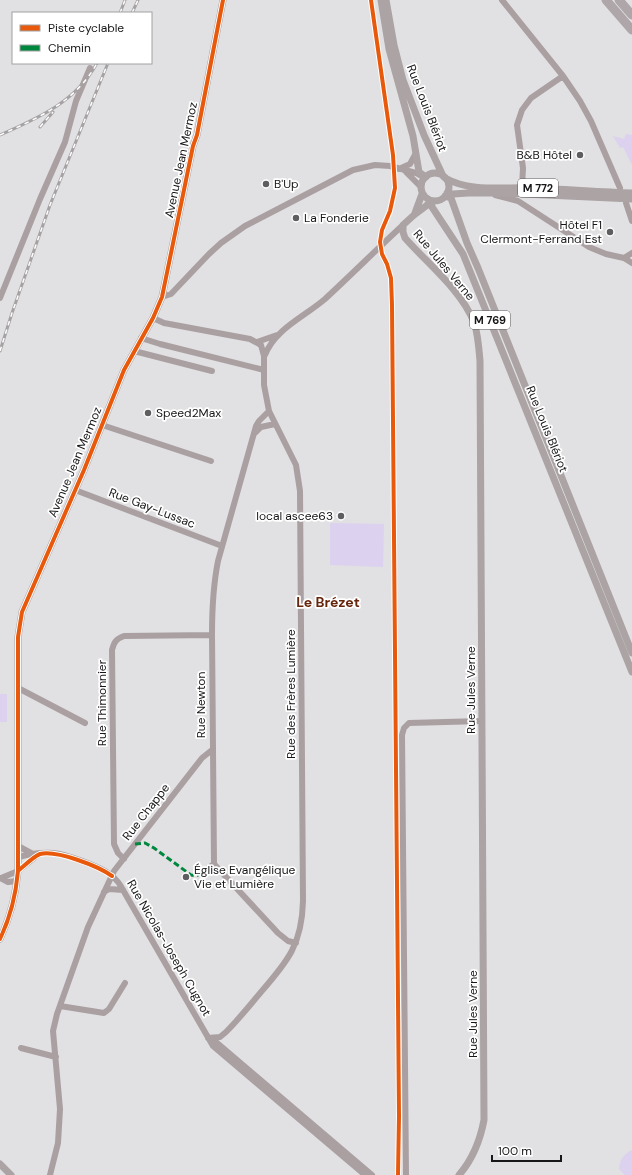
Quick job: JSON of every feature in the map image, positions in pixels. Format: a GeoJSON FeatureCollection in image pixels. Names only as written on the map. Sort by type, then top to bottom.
{"type":"FeatureCollection","features":[{"type":"Feature","properties":{"kind":"highway"},"geometry":{"type":"LineString","coordinates":[[606,0],[632,30]]}},
{"type":"Feature","properties":{"kind":"highway"},"geometry":{"type":"LineString","coordinates":[[619,0],[632,15]]}},
{"type":"Feature","properties":{"kind":"highway"},"geometry":{"type":"LineString","coordinates":[[623,0],[632,8]]}},
{"type":"Feature","properties":{"kind":"main road","name":"Avenue Jean Mermoz"},"geometry":{"type":"LineString","coordinates":[[0,939],[14,894],[17,881],[19,857],[18,637],[22,612],[75,490],[124,370],[153,318],[162,297],[223,0]]}},
{"type":"Feature","properties":{"kind":"main road","name":"Rue Louis Blériot"},"geometry":{"type":"LineString","coordinates":[[381,0],[389,49],[413,136],[419,172],[425,177]]}},
{"type":"Feature","properties":{"kind":"main road","name":"Rue Louis Blériot"},"geometry":{"type":"LineString","coordinates":[[386,0],[394,45],[403,80],[424,135],[444,177]]}},
{"type":"Feature","properties":{"kind":"main road"},"geometry":{"type":"LineString","coordinates":[[414,215],[425,177],[432,174],[444,177],[449,187],[446,195],[439,201],[431,201],[426,198],[422,190]]}},
{"type":"Feature","properties":{"kind":"main road","name":"M 772"},"geometry":{"type":"LineString","coordinates":[[444,177],[462,186],[522,187],[632,193]]}},
{"type":"Feature","properties":{"kind":"main road"},"geometry":{"type":"LineString","coordinates":[[466,243],[456,210],[456,202],[458,199],[472,193]]}},
{"type":"Feature","properties":{"kind":"main road","name":"M 772"},"geometry":{"type":"LineString","coordinates":[[446,195],[472,193],[570,195],[629,201]]}},
{"type":"Feature","properties":{"kind":"main road","name":"Rue Louis Blériot"},"geometry":{"type":"LineString","coordinates":[[446,195],[450,198],[466,243],[478,268],[632,653]]}},
{"type":"Feature","properties":{"kind":"main road","name":"Rue Louis Blériot"},"geometry":{"type":"LineString","coordinates":[[431,201],[432,207],[463,254],[632,672]]}},
{"type":"Feature","properties":{"kind":"main road"},"geometry":{"type":"LineString","coordinates":[[403,225],[431,201]]}},
{"type":"Feature","properties":{"kind":"main road"},"geometry":{"type":"LineString","coordinates":[[420,210],[430,212],[442,220]]}},
{"type":"Feature","properties":{"kind":"main road","name":"Rue Jules Verne"},"geometry":{"type":"LineString","coordinates":[[403,225],[405,238],[461,299],[473,321],[477,334],[480,361],[484,1120],[480,1138],[475,1150],[459,1175]]}},
{"type":"Feature","properties":{"kind":"main road"},"geometry":{"type":"LineString","coordinates":[[0,1164],[11,1175]]}},
{"type":"Feature","properties":{"kind":"street"},"geometry":{"type":"LineString","coordinates":[[502,0],[580,101],[591,121],[620,188]]}},
{"type":"Feature","properties":{"kind":"street"},"geometry":{"type":"LineString","coordinates":[[0,298],[64,142],[76,101],[90,68]]}},
{"type":"Feature","properties":{"kind":"street"},"geometry":{"type":"LineString","coordinates":[[522,187],[523,168],[517,125],[522,110],[531,98],[562,76]]}},
{"type":"Feature","properties":{"kind":"street"},"geometry":{"type":"LineString","coordinates":[[402,170],[410,164],[416,153]]}},
{"type":"Feature","properties":{"kind":"street"},"geometry":{"type":"LineString","coordinates":[[162,297],[171,294],[209,254],[221,243],[245,226],[353,170],[374,165],[390,166],[425,177]]}},
{"type":"Feature","properties":{"kind":"street"},"geometry":{"type":"LineString","coordinates":[[402,170],[422,190]]}},
{"type":"Feature","properties":{"kind":"street"},"geometry":{"type":"LineString","coordinates":[[472,193],[499,196],[518,201],[589,247],[606,254],[624,258],[632,263]]}},
{"type":"Feature","properties":{"kind":"street"},"geometry":{"type":"LineString","coordinates":[[629,201],[632,220]]}},
{"type":"Feature","properties":{"kind":"street"},"geometry":{"type":"LineString","coordinates":[[264,356],[268,346],[277,335],[323,300],[403,225]]}},
{"type":"Feature","properties":{"kind":"street"},"geometry":{"type":"LineString","coordinates":[[389,238],[398,236],[405,238]]}},
{"type":"Feature","properties":{"kind":"street"},"geometry":{"type":"LineString","coordinates":[[624,258],[632,254],[632,259]]}},
{"type":"Feature","properties":{"kind":"street"},"geometry":{"type":"LineString","coordinates":[[153,318],[164,323],[250,339],[256,342],[277,335]]}},
{"type":"Feature","properties":{"kind":"street"},"geometry":{"type":"LineString","coordinates":[[141,338],[264,370]]}},
{"type":"Feature","properties":{"kind":"street","name":"Rue des Frères Lumière"},"geometry":{"type":"LineString","coordinates":[[218,1044],[226,1032],[281,969],[291,954],[301,927],[303,901],[300,491],[296,465],[269,411],[264,385],[264,356],[261,345],[256,342]]}},
{"type":"Feature","properties":{"kind":"street"},"geometry":{"type":"LineString","coordinates":[[134,351],[212,371]]}},
{"type":"Feature","properties":{"kind":"street","name":"Rue Newton"},"geometry":{"type":"LineString","coordinates":[[214,864],[212,600],[214,580],[253,436],[257,424],[269,411]]}},
{"type":"Feature","properties":{"kind":"street"},"geometry":{"type":"LineString","coordinates":[[253,436],[261,427],[275,424]]}},
{"type":"Feature","properties":{"kind":"street"},"geometry":{"type":"LineString","coordinates":[[102,425],[211,461]]}},
{"type":"Feature","properties":{"kind":"street","name":"Rue Gay-Lussac"},"geometry":{"type":"LineString","coordinates":[[75,490],[222,546]]}},
{"type":"Feature","properties":{"kind":"street","name":"Rue Thimonnier"},"geometry":{"type":"LineString","coordinates":[[124,858],[118,853],[114,844],[112,650],[114,643],[124,636],[212,635]]}},
{"type":"Feature","properties":{"kind":"street"},"geometry":{"type":"LineString","coordinates":[[18,688],[85,723]]}},
{"type":"Feature","properties":{"kind":"street"},"geometry":{"type":"LineString","coordinates":[[406,1175],[402,735],[404,728],[409,723],[482,721]]}},
{"type":"Feature","properties":{"kind":"street","name":"Rue Chappe"},"geometry":{"type":"LineString","coordinates":[[50,1175],[58,1142],[60,1126],[60,1109],[53,1031],[60,1006],[88,927],[112,876],[124,858],[202,758],[212,750]]}},
{"type":"Feature","properties":{"kind":"street","name":"Rue Nicolas-Joseph Cugnot"},"geometry":{"type":"LineString","coordinates":[[18,846],[31,853],[52,853],[64,856],[104,870],[112,876],[123,890],[213,1046],[365,1175]]}},
{"type":"Feature","properties":{"kind":"street","name":"Rue Nicolas-Joseph Cugnot"},"geometry":{"type":"LineString","coordinates":[[19,857],[31,853]]}},
{"type":"Feature","properties":{"kind":"street"},"geometry":{"type":"LineString","coordinates":[[0,878],[18,871],[39,854]]}},
{"type":"Feature","properties":{"kind":"street"},"geometry":{"type":"LineString","coordinates":[[203,872],[214,864],[278,933],[288,941],[296,943]]}},
{"type":"Feature","properties":{"kind":"street"},"geometry":{"type":"LineString","coordinates":[[0,878],[8,882],[17,881]]}},
{"type":"Feature","properties":{"kind":"street"},"geometry":{"type":"LineString","coordinates":[[8,882],[14,894]]}},
{"type":"Feature","properties":{"kind":"street"},"geometry":{"type":"LineString","coordinates":[[104,892],[109,889],[123,890]]}},
{"type":"Feature","properties":{"kind":"street"},"geometry":{"type":"LineString","coordinates":[[60,1006],[104,1013],[109,1009],[125,983]]}},
{"type":"Feature","properties":{"kind":"street"},"geometry":{"type":"LineString","coordinates":[[208,1038],[220,1037],[226,1032]]}},
{"type":"Feature","properties":{"kind":"street","name":"Rue Nicolas-Joseph Cugnot"},"geometry":{"type":"LineString","coordinates":[[208,1038],[218,1044],[372,1175]]}},
{"type":"Feature","properties":{"kind":"street"},"geometry":{"type":"LineString","coordinates":[[21,1048],[56,1057]]}},
{"type":"Feature","properties":{"kind":"shaded area"},"geometry":{"type":"Polygon","coordinates":[[[626,134],[632,135],[632,165],[623,147],[620,148],[613,136],[624,139],[626,134]]]}},
{"type":"Feature","properties":{"kind":"shaded area"},"geometry":{"type":"Polygon","coordinates":[[[330,523],[384,524],[383,567],[330,565],[330,523]]]}},
{"type":"Feature","properties":{"kind":"shaded area"},"geometry":{"type":"Polygon","coordinates":[[[0,694],[7,694],[7,722],[0,722],[0,694]]]}},
{"type":"Feature","properties":{"kind":"shaded area"},"geometry":{"type":"Polygon","coordinates":[[[632,1150],[632,1175],[625,1175],[619,1169],[620,1163],[624,1155],[632,1150]]]}},
{"type":"Feature","properties":{"kind":"railway"},"geometry":{"type":"LineString","coordinates":[[120,12],[125,0]]}},
{"type":"Feature","properties":{"kind":"railway"},"geometry":{"type":"LineString","coordinates":[[132,12],[138,0]]}},
{"type":"Feature","properties":{"kind":"railway"},"geometry":{"type":"LineString","coordinates":[[0,135],[42,115],[55,107],[78,88],[88,77],[96,64]]}},
{"type":"Feature","properties":{"kind":"railway"},"geometry":{"type":"LineString","coordinates":[[0,351],[50,205],[108,64]]}},
{"type":"Feature","properties":{"kind":"railway"},"geometry":{"type":"LineString","coordinates":[[40,127],[53,112]]}},
{"type":"Feature","properties":{"kind":"marked path"},"geometry":{"type":"LineString","coordinates":[[135,844],[145,843],[191,875],[196,876],[203,872]]}},
{"type":"Feature","properties":{"kind":"cycle path"},"geometry":{"type":"LineString","coordinates":[[0,939],[12,906],[18,871],[18,637],[22,612],[84,470],[124,370],[153,318],[162,297],[193,146],[197,135],[223,0]]}},
{"type":"Feature","properties":{"kind":"cycle path"},"geometry":{"type":"LineString","coordinates":[[371,0],[393,155],[395,188],[390,211],[382,230],[380,242],[382,254],[391,278],[392,305],[399,1116],[398,1175]]}},
{"type":"Feature","properties":{"kind":"cycle path"},"geometry":{"type":"LineString","coordinates":[[18,871],[38,855],[47,853],[77,860],[112,876]]}},
{"type":"Feature","properties":{"kind":"place","name":"B&B Hôtel"},"geometry":{"type":"Point","coordinates":[580,155]}},
{"type":"Feature","properties":{"kind":"place","name":"B'Up"},"geometry":{"type":"Point","coordinates":[266,184]}},
{"type":"Feature","properties":{"kind":"place","name":"La Fonderie"},"geometry":{"type":"Point","coordinates":[296,218]}},
{"type":"Feature","properties":{"kind":"place","name":"Hôtel F1 Clermont-Ferrand Est"},"geometry":{"type":"Point","coordinates":[610,232]}},
{"type":"Feature","properties":{"kind":"place","name":"Speed2Max"},"geometry":{"type":"Point","coordinates":[148,413]}},
{"type":"Feature","properties":{"kind":"place","name":"local ascee63"},"geometry":{"type":"Point","coordinates":[341,516]}},
{"type":"Feature","properties":{"kind":"place","name":"Église Evangélique Vie et Lumière"},"geometry":{"type":"Point","coordinates":[186,877]}},
{"type":"Feature","properties":{"kind":"district","name":"Le Brézet"},"geometry":{"type":"Point","coordinates":[328,602]}}]}
